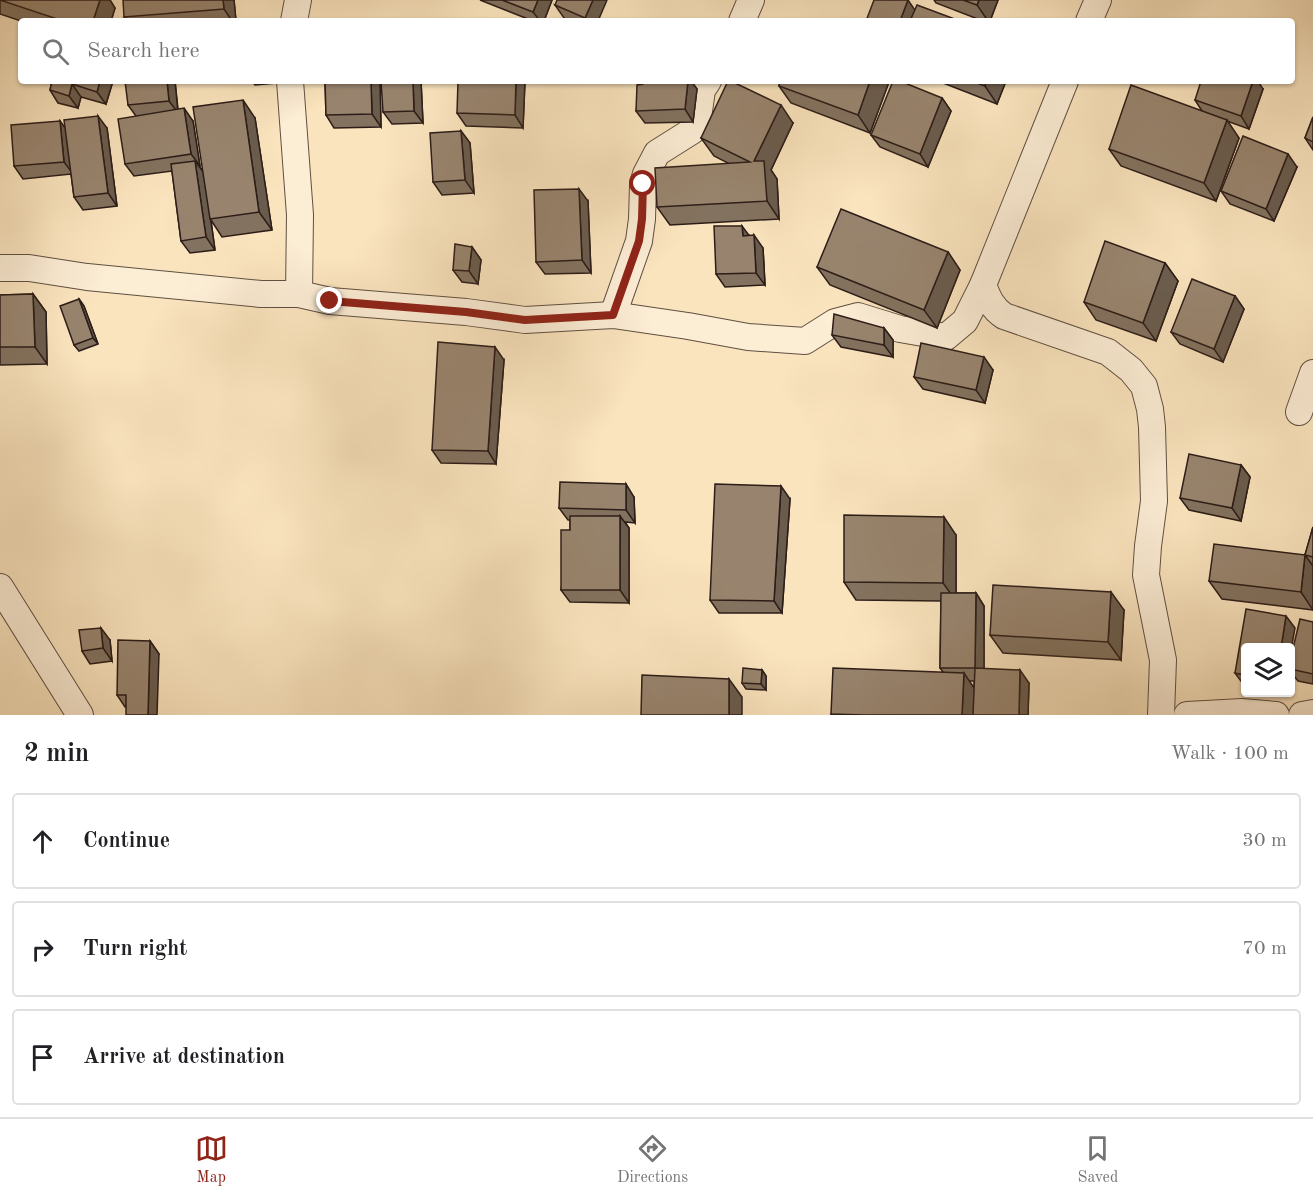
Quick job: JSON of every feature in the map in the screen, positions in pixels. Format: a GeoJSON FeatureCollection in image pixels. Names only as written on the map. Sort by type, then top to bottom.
{"type":"FeatureCollection","features":[{"type":"Feature","properties":{"kind":"street"},"geometry":{"type":"LineString","coordinates":[[295,18],[298,0]]}},
{"type":"Feature","properties":{"kind":"street"},"geometry":{"type":"LineString","coordinates":[[743,18],[751,0]]}},
{"type":"Feature","properties":{"kind":"street"},"geometry":{"type":"LineString","coordinates":[[1090,18],[1098,0]]}},
{"type":"Feature","properties":{"kind":"street"},"geometry":{"type":"LineString","coordinates":[[290,84],[300,215],[299,294]]}},
{"type":"Feature","properties":{"kind":"street"},"geometry":{"type":"LineString","coordinates":[[613,315],[639,241],[643,184],[646,174],[657,153],[692,132],[697,125],[702,90],[706,84]]}},
{"type":"Feature","properties":{"kind":"street"},"geometry":{"type":"LineString","coordinates":[[0,268],[29,268],[87,277],[261,294],[299,294],[330,301],[466,312],[525,320],[613,315],[748,337],[805,341],[835,322],[858,316],[900,329],[946,337],[965,321],[984,310],[988,299],[983,285],[1064,84]]}},
{"type":"Feature","properties":{"kind":"street"},"geometry":{"type":"LineString","coordinates":[[984,310],[1108,352],[1131,370],[1144,386],[1152,427],[1154,501],[1146,575],[1163,660],[1161,715]]}},
{"type":"Feature","properties":{"kind":"street"},"geometry":{"type":"LineString","coordinates":[[1299,412],[1313,373]]}},
{"type":"Feature","properties":{"kind":"street"},"geometry":{"type":"LineString","coordinates":[[4,606],[80,715]]}},
{"type":"Feature","properties":{"kind":"street"},"geometry":{"type":"LineString","coordinates":[[1187,715],[1242,712],[1276,715]]}},
{"type":"Feature","properties":{"kind":"street"},"geometry":{"type":"LineString","coordinates":[[1302,715],[1313,713]]}},
{"type":"Feature","properties":{"kind":"building"},"geometry":{"type":"Polygon","coordinates":[[[0,0],[100,0],[94,18],[54,18],[0,0]]]}},
{"type":"Feature","properties":{"kind":"building"},"geometry":{"type":"Polygon","coordinates":[[[123,0],[223,0],[224,9],[124,17],[123,0]]]}},
{"type":"Feature","properties":{"kind":"building"},"geometry":{"type":"Polygon","coordinates":[[[502,0],[538,0],[533,12],[502,0]]]}},
{"type":"Feature","properties":{"kind":"building"},"geometry":{"type":"Polygon","coordinates":[[[557,0],[593,0],[585,18],[555,5],[557,0]]]}},
{"type":"Feature","properties":{"kind":"building"},"geometry":{"type":"Polygon","coordinates":[[[874,0],[908,0],[901,18],[867,18],[874,0]]]}},
{"type":"Feature","properties":{"kind":"building"},"geometry":{"type":"Polygon","coordinates":[[[963,0],[979,0],[977,5],[963,0]]]}},
{"type":"Feature","properties":{"kind":"building"},"geometry":{"type":"Polygon","coordinates":[[[917,5],[952,18],[911,18],[917,5]]]}},
{"type":"Feature","properties":{"kind":"building"},"geometry":{"type":"Polygon","coordinates":[[[51,84],[72,84],[69,96],[50,90],[51,84]]]}},
{"type":"Feature","properties":{"kind":"building"},"geometry":{"type":"Polygon","coordinates":[[[72,84],[99,84],[97,92],[72,84]]]}},
{"type":"Feature","properties":{"kind":"building"},"geometry":{"type":"Polygon","coordinates":[[[125,84],[167,84],[169,101],[128,105],[125,84]]]}},
{"type":"Feature","properties":{"kind":"building"},"geometry":{"type":"Polygon","coordinates":[[[325,84],[371,84],[372,114],[326,115],[325,84]]]}},
{"type":"Feature","properties":{"kind":"building"},"geometry":{"type":"Polygon","coordinates":[[[381,84],[413,84],[414,111],[383,112],[381,84]]]}},
{"type":"Feature","properties":{"kind":"building"},"geometry":{"type":"Polygon","coordinates":[[[458,84],[516,84],[515,115],[457,113],[458,84]]]}},
{"type":"Feature","properties":{"kind":"building"},"geometry":{"type":"Polygon","coordinates":[[[688,84],[685,109],[636,111],[637,85],[688,84]]]}},
{"type":"Feature","properties":{"kind":"building"},"geometry":{"type":"Polygon","coordinates":[[[727,84],[737,84],[781,105],[754,161],[764,161],[767,201],[657,207],[655,168],[750,162],[701,138],[727,84]]]}},
{"type":"Feature","properties":{"kind":"building"},"geometry":{"type":"Polygon","coordinates":[[[779,84],[869,84],[858,115],[779,86],[779,84]]]}},
{"type":"Feature","properties":{"kind":"building"},"geometry":{"type":"Polygon","coordinates":[[[892,84],[907,84],[942,98],[920,154],[871,135],[892,84]]]}},
{"type":"Feature","properties":{"kind":"building"},"geometry":{"type":"Polygon","coordinates":[[[1200,84],[1252,84],[1241,116],[1195,100],[1200,84]]]}},
{"type":"Feature","properties":{"kind":"building"},"geometry":{"type":"Polygon","coordinates":[[[1131,85],[1227,120],[1204,183],[1109,149],[1131,85]]]}},
{"type":"Feature","properties":{"kind":"building"},"geometry":{"type":"Polygon","coordinates":[[[243,100],[259,212],[210,219],[193,107],[243,100]]]}},
{"type":"Feature","properties":{"kind":"building"},"geometry":{"type":"Polygon","coordinates":[[[184,108],[191,154],[125,164],[118,119],[184,108]]]}},
{"type":"Feature","properties":{"kind":"building"},"geometry":{"type":"Polygon","coordinates":[[[98,116],[108,193],[74,197],[64,120],[98,116]]]}},
{"type":"Feature","properties":{"kind":"building"},"geometry":{"type":"Polygon","coordinates":[[[1313,117],[1313,142],[1305,138],[1313,117]]]}},
{"type":"Feature","properties":{"kind":"building"},"geometry":{"type":"Polygon","coordinates":[[[60,121],[64,162],[14,166],[11,125],[60,121]]]}},
{"type":"Feature","properties":{"kind":"building"},"geometry":{"type":"Polygon","coordinates":[[[461,131],[465,180],[433,182],[430,133],[461,131]]]}},
{"type":"Feature","properties":{"kind":"building"},"geometry":{"type":"Polygon","coordinates":[[[1243,136],[1288,154],[1266,209],[1221,191],[1243,136]]]}},
{"type":"Feature","properties":{"kind":"building"},"geometry":{"type":"Polygon","coordinates":[[[195,161],[206,237],[181,241],[171,164],[195,161]]]}},
{"type":"Feature","properties":{"kind":"building"},"geometry":{"type":"Polygon","coordinates":[[[579,189],[582,260],[536,262],[534,190],[579,189]]]}},
{"type":"Feature","properties":{"kind":"building"},"geometry":{"type":"Polygon","coordinates":[[[841,209],[948,252],[924,310],[817,267],[841,209]]]}},
{"type":"Feature","properties":{"kind":"building"},"geometry":{"type":"Polygon","coordinates":[[[714,226],[742,226],[743,236],[754,235],[756,273],[716,274],[714,226]]]}},
{"type":"Feature","properties":{"kind":"building"},"geometry":{"type":"Polygon","coordinates":[[[1105,241],[1165,263],[1143,323],[1084,302],[1105,241]]]}},
{"type":"Feature","properties":{"kind":"building"},"geometry":{"type":"Polygon","coordinates":[[[455,244],[472,247],[469,271],[453,270],[455,244]]]}},
{"type":"Feature","properties":{"kind":"building"},"geometry":{"type":"Polygon","coordinates":[[[1192,279],[1235,296],[1214,349],[1171,332],[1192,279]]]}},
{"type":"Feature","properties":{"kind":"building"},"geometry":{"type":"Polygon","coordinates":[[[33,294],[35,347],[0,347],[0,295],[33,294]]]}},
{"type":"Feature","properties":{"kind":"building"},"geometry":{"type":"Polygon","coordinates":[[[79,299],[93,338],[74,345],[60,306],[79,299]]]}},
{"type":"Feature","properties":{"kind":"building"},"geometry":{"type":"Polygon","coordinates":[[[834,314],[884,328],[884,345],[832,335],[834,314]]]}},
{"type":"Feature","properties":{"kind":"building"},"geometry":{"type":"Polygon","coordinates":[[[438,342],[495,347],[488,451],[432,450],[438,342]]]}},
{"type":"Feature","properties":{"kind":"building"},"geometry":{"type":"Polygon","coordinates":[[[921,343],[984,357],[976,390],[914,377],[921,343]]]}},
{"type":"Feature","properties":{"kind":"building"},"geometry":{"type":"Polygon","coordinates":[[[1189,454],[1241,465],[1232,508],[1180,498],[1189,454]]]}},
{"type":"Feature","properties":{"kind":"building"},"geometry":{"type":"Polygon","coordinates":[[[560,482],[626,484],[626,510],[559,508],[560,482]]]}},
{"type":"Feature","properties":{"kind":"building"},"geometry":{"type":"Polygon","coordinates":[[[715,484],[781,486],[774,601],[710,600],[715,484]]]}},
{"type":"Feature","properties":{"kind":"building"},"geometry":{"type":"Polygon","coordinates":[[[844,515],[944,517],[943,583],[844,582],[844,515]]]}},
{"type":"Feature","properties":{"kind":"building"},"geometry":{"type":"Polygon","coordinates":[[[570,516],[620,516],[620,590],[561,590],[561,530],[570,530],[570,516]]]}},
{"type":"Feature","properties":{"kind":"building"},"geometry":{"type":"Polygon","coordinates":[[[1313,527],[1313,557],[1305,555],[1313,527]]]}},
{"type":"Feature","properties":{"kind":"building"},"geometry":{"type":"Polygon","coordinates":[[[1214,544],[1305,555],[1301,592],[1209,581],[1214,544]]]}},
{"type":"Feature","properties":{"kind":"building"},"geometry":{"type":"Polygon","coordinates":[[[993,585],[1111,592],[1108,642],[990,635],[993,585]]]}},
{"type":"Feature","properties":{"kind":"building"},"geometry":{"type":"Polygon","coordinates":[[[941,593],[976,593],[975,668],[940,668],[941,593]]]}},
{"type":"Feature","properties":{"kind":"building"},"geometry":{"type":"Polygon","coordinates":[[[1246,609],[1286,616],[1282,643],[1241,643],[1241,674],[1235,673],[1246,609]]]}},
{"type":"Feature","properties":{"kind":"building"},"geometry":{"type":"Polygon","coordinates":[[[1300,619],[1313,622],[1313,674],[1295,670],[1294,643],[1300,619]]]}},
{"type":"Feature","properties":{"kind":"building"},"geometry":{"type":"Polygon","coordinates":[[[101,628],[103,648],[82,651],[79,630],[101,628]]]}},
{"type":"Feature","properties":{"kind":"building"},"geometry":{"type":"Polygon","coordinates":[[[118,640],[150,641],[148,715],[126,715],[126,695],[117,695],[118,640]]]}},
{"type":"Feature","properties":{"kind":"building"},"geometry":{"type":"Polygon","coordinates":[[[743,668],[762,670],[761,684],[742,683],[743,668]]]}},
{"type":"Feature","properties":{"kind":"building"},"geometry":{"type":"Polygon","coordinates":[[[833,668],[964,673],[962,715],[831,714],[833,668]]]}},
{"type":"Feature","properties":{"kind":"building"},"geometry":{"type":"Polygon","coordinates":[[[975,668],[1020,670],[1019,715],[973,715],[975,668]]]}},
{"type":"Feature","properties":{"kind":"building"},"geometry":{"type":"Polygon","coordinates":[[[642,675],[729,679],[729,715],[641,715],[642,675]]]}},
{"type":"Feature","properties":{"kind":"route"},"geometry":{"type":"LineString","coordinates":[[330,301],[466,312],[525,320],[613,315],[639,241],[643,184]]}}]}
